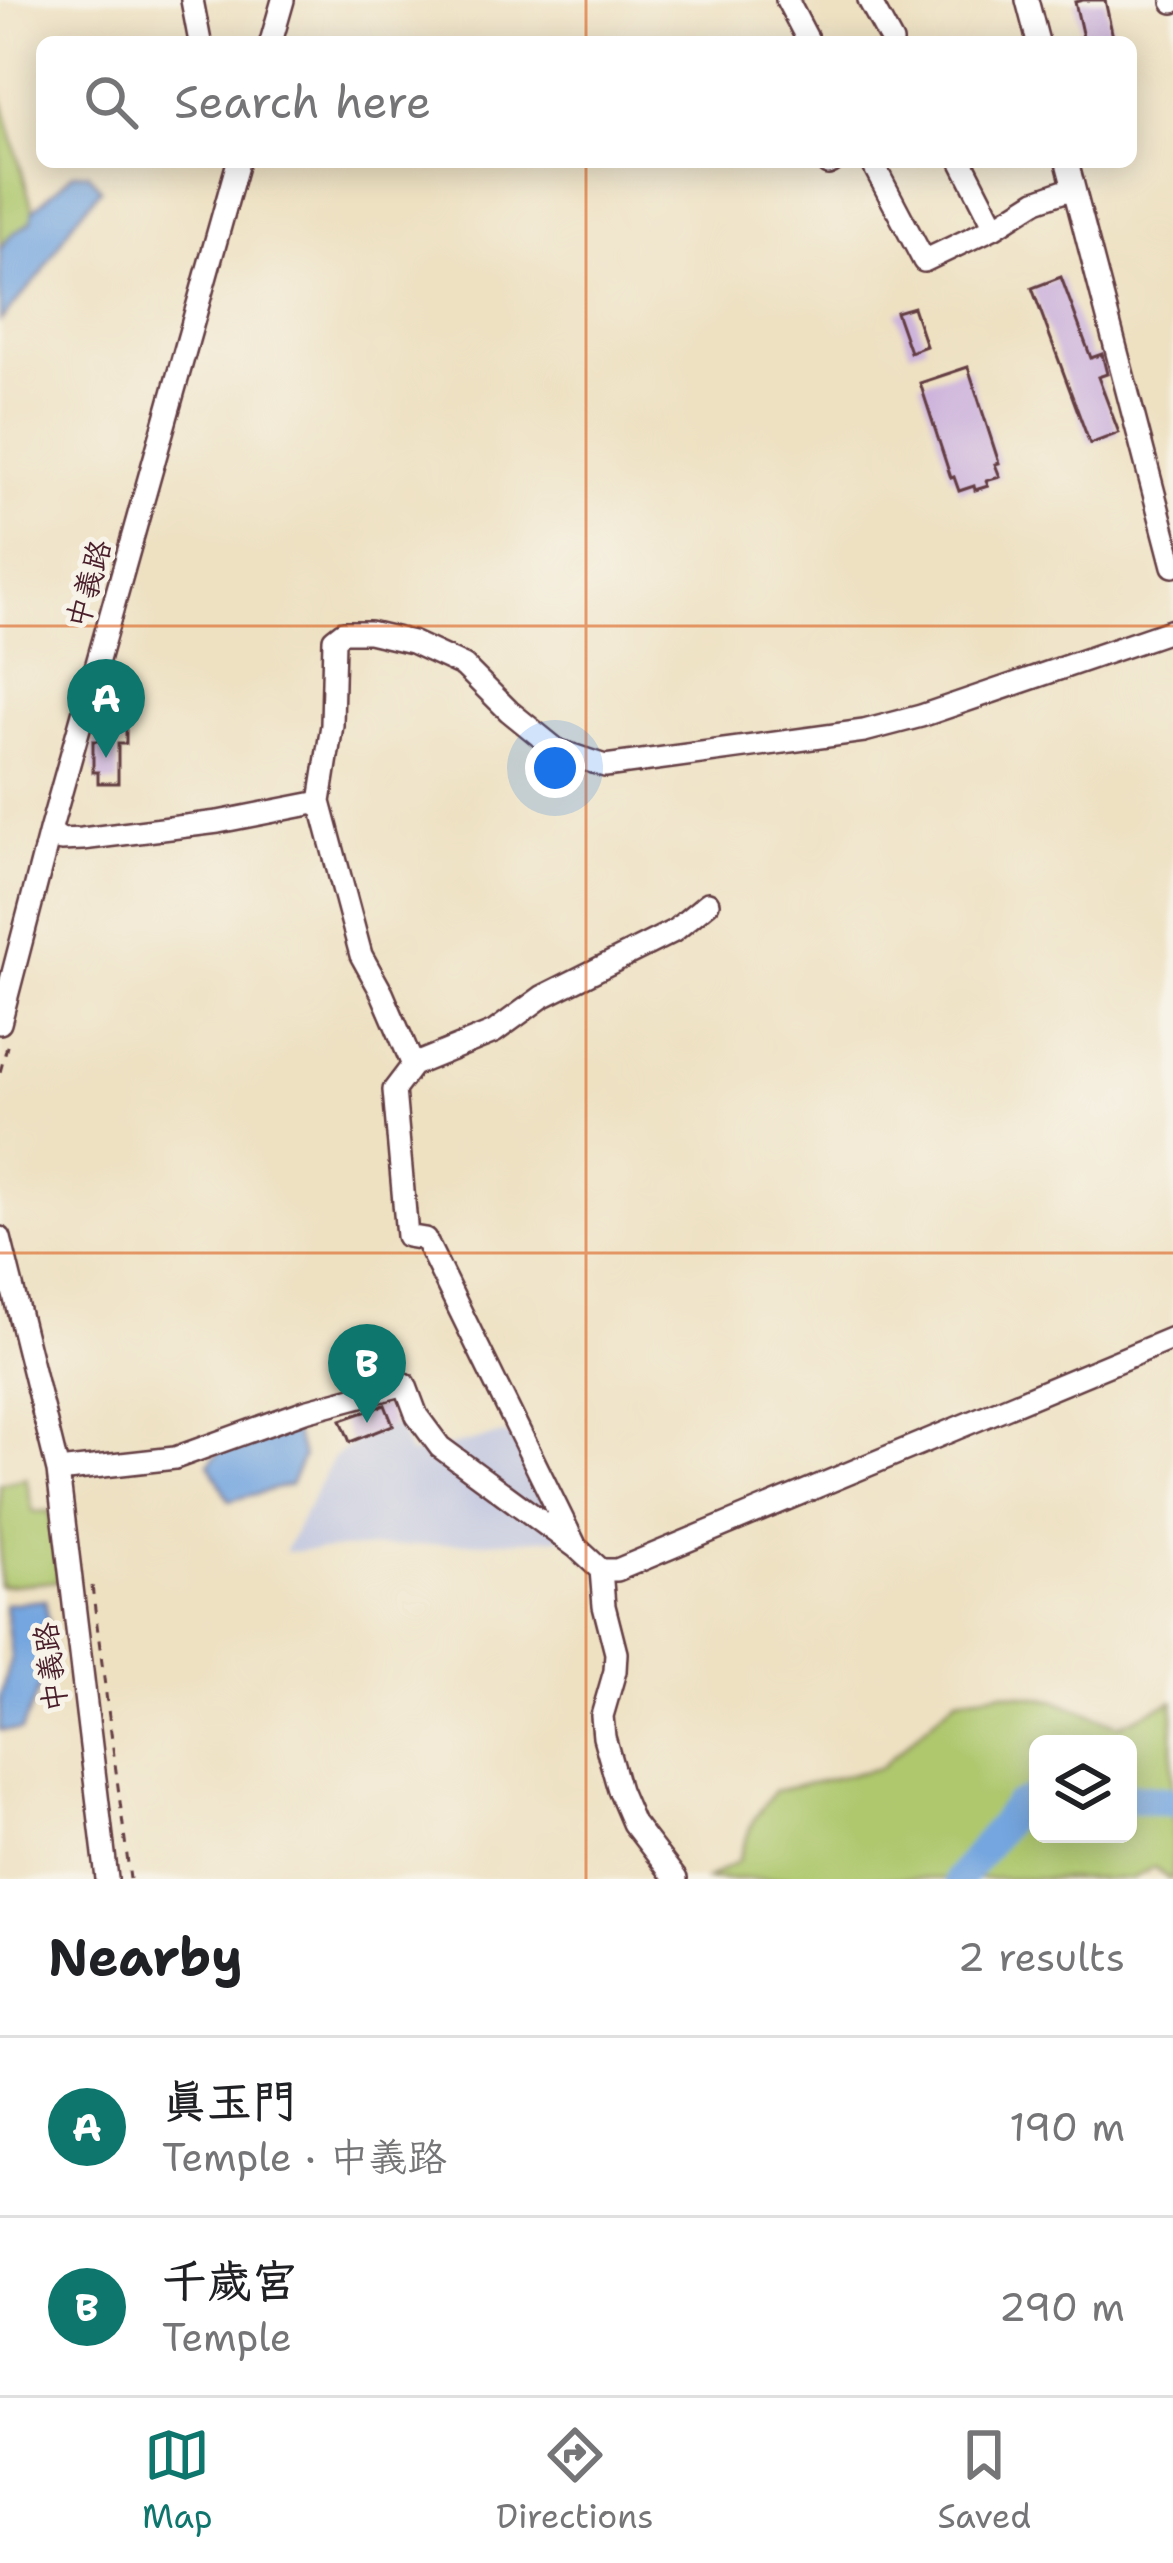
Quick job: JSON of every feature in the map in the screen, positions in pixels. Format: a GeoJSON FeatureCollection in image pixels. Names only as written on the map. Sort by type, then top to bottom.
{"type":"FeatureCollection","features":[{"type":"Feature","properties":{"kind":"street"},"geometry":{"type":"LineString","coordinates":[[192,0],[199,36]]}},
{"type":"Feature","properties":{"kind":"street"},"geometry":{"type":"LineString","coordinates":[[273,36],[283,0]]}},
{"type":"Feature","properties":{"kind":"street"},"geometry":{"type":"LineString","coordinates":[[787,0],[806,36]]}},
{"type":"Feature","properties":{"kind":"street"},"geometry":{"type":"LineString","coordinates":[[868,0],[889,36]]}},
{"type":"Feature","properties":{"kind":"street"},"geometry":{"type":"LineString","coordinates":[[1027,0],[1036,36]]}},
{"type":"Feature","properties":{"kind":"street","name":"中義路"},"geometry":{"type":"LineString","coordinates":[[0,1023],[236,168]]}},
{"type":"Feature","properties":{"kind":"street"},"geometry":{"type":"LineString","coordinates":[[875,168],[924,261],[1036,201],[1073,188]]}},
{"type":"Feature","properties":{"kind":"street"},"geometry":{"type":"LineString","coordinates":[[965,168],[995,227]]}},
{"type":"Feature","properties":{"kind":"street"},"geometry":{"type":"LineString","coordinates":[[1068,168],[1173,566]]}},
{"type":"Feature","properties":{"kind":"street"},"geometry":{"type":"LineString","coordinates":[[413,1065],[361,955],[320,802],[332,725],[334,638],[343,632],[412,642],[464,666],[557,750],[604,766],[864,731],[1173,630]]}},
{"type":"Feature","properties":{"kind":"street"},"geometry":{"type":"LineString","coordinates":[[50,831],[61,840],[82,839],[218,822],[320,802]]}},
{"type":"Feature","properties":{"kind":"street"},"geometry":{"type":"LineString","coordinates":[[576,1547],[425,1239],[407,1236],[394,1090],[413,1065],[494,1032],[542,997],[674,931],[708,904]]}},
{"type":"Feature","properties":{"kind":"street","name":"中義路"},"geometry":{"type":"LineString","coordinates":[[0,1238],[58,1471],[107,1879]]}},
{"type":"Feature","properties":{"kind":"street"},"geometry":{"type":"LineString","coordinates":[[58,1471],[175,1458],[305,1411],[405,1384],[417,1416],[440,1447],[602,1570],[617,1570],[1173,1338]]}},
{"type":"Feature","properties":{"kind":"street"},"geometry":{"type":"LineString","coordinates":[[602,1570],[604,1606],[616,1653],[616,1671],[602,1716],[604,1737],[633,1823],[676,1879]]}},
{"type":"Feature","properties":{"kind":"shaded area"},"geometry":{"type":"Polygon","coordinates":[[[398,1424],[409,1455],[503,1434],[525,1436],[562,1538],[284,1552],[333,1458],[354,1442],[398,1424]]]}},
{"type":"Feature","properties":{"kind":"green space"},"geometry":{"type":"Polygon","coordinates":[[[0,93],[33,221],[0,249],[0,93]]]}},
{"type":"Feature","properties":{"kind":"green space"},"geometry":{"type":"Polygon","coordinates":[[[26,1478],[33,1512],[50,1511],[59,1581],[0,1586],[0,1484],[26,1478]]]}},
{"type":"Feature","properties":{"kind":"green space"},"geometry":{"type":"Polygon","coordinates":[[[1002,1692],[1058,1701],[1119,1725],[1173,1701],[1173,1879],[1154,1867],[1132,1879],[707,1879],[738,1861],[753,1821],[774,1791],[880,1768],[957,1698],[1002,1692]]]}},
{"type":"Feature","properties":{"kind":"water"},"geometry":{"type":"Polygon","coordinates":[[[74,173],[88,173],[101,189],[72,223],[42,273],[0,321],[0,249],[74,173]]]}},
{"type":"Feature","properties":{"kind":"water"},"geometry":{"type":"Polygon","coordinates":[[[272,1423],[293,1428],[303,1457],[290,1485],[229,1501],[209,1463],[232,1439],[272,1423]]]}},
{"type":"Feature","properties":{"kind":"water"},"geometry":{"type":"Polygon","coordinates":[[[45,1600],[54,1654],[21,1731],[0,1730],[0,1699],[11,1657],[5,1604],[45,1600]]]}},
{"type":"Feature","properties":{"kind":"building"},"geometry":{"type":"Polygon","coordinates":[[[1105,0],[1113,36],[1083,36],[1075,2],[1105,0]]]}},
{"type":"Feature","properties":{"kind":"building"},"geometry":{"type":"Polygon","coordinates":[[[1061,277],[1091,358],[1102,354],[1107,374],[1098,377],[1119,433],[1090,444],[1032,288],[1061,277]]]}},
{"type":"Feature","properties":{"kind":"building"},"geometry":{"type":"Polygon","coordinates":[[[913,307],[926,346],[910,352],[896,312],[913,307]]]}},
{"type":"Feature","properties":{"kind":"building"},"geometry":{"type":"Polygon","coordinates":[[[968,367],[1000,477],[986,481],[988,486],[959,491],[920,383],[968,367]]]}},
{"type":"Feature","properties":{"kind":"building"},"geometry":{"type":"Polygon","coordinates":[[[106,721],[126,721],[126,744],[118,744],[118,783],[98,783],[98,772],[93,772],[93,741],[106,741],[106,721]]]}},
{"type":"Feature","properties":{"kind":"building"},"geometry":{"type":"Polygon","coordinates":[[[385,1405],[393,1425],[350,1442],[341,1420],[385,1405]]]}},
{"type":"Feature","properties":{"kind":"waterway"},"geometry":{"type":"LineString","coordinates":[[1137,1798],[1173,1802]]}},
{"type":"Feature","properties":{"kind":"waterway"},"geometry":{"type":"LineString","coordinates":[[959,1879],[1017,1806],[1029,1801]]}},
{"type":"Feature","properties":{"kind":"place","name":"真玉門"},"geometry":{"type":"Point","coordinates":[106,758]}},
{"type":"Feature","properties":{"kind":"place","name":"千歲宮"},"geometry":{"type":"Point","coordinates":[367,1423]}}]}
